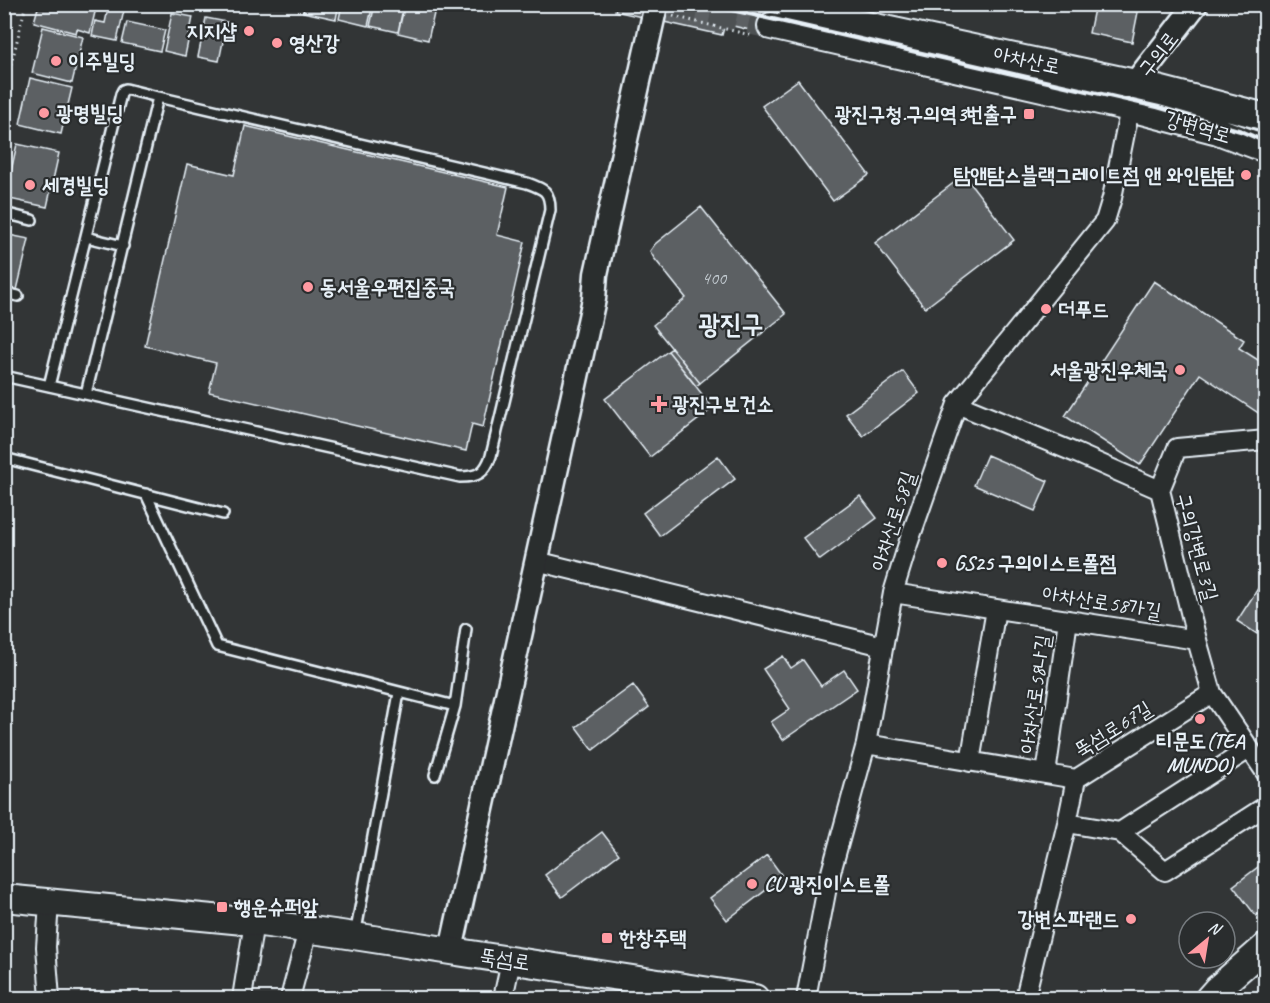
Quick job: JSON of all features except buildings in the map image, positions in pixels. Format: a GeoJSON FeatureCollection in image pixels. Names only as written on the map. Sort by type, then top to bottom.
{"type":"FeatureCollection","features":[{"type":"Feature","properties":{"kind":"main road","name":"아차산로"},"geometry":{"type":"LineString","coordinates":[[803,16],[1080,96],[1130,108]]}},
{"type":"Feature","properties":{"kind":"main road","name":"아차산로"},"geometry":{"type":"LineString","coordinates":[[771,26],[803,16],[1135,83],[1266,117]]}},
{"type":"Feature","properties":{"kind":"main road","name":"강변역로"},"geometry":{"type":"LineString","coordinates":[[1130,108],[1218,131],[1266,149]]}},
{"type":"Feature","properties":{"kind":"main road"},"geometry":{"type":"LineString","coordinates":[[1218,131],[1266,129]]}},
{"type":"Feature","properties":{"kind":"main road","name":"뚝섬로"},"geometry":{"type":"LineString","coordinates":[[4,898],[254,922],[451,950],[755,999]]}},
{"type":"Feature","properties":{"kind":"main road"},"geometry":{"type":"LineString","coordinates":[[1209,999],[1217,989],[1266,946]]}},
{"type":"Feature","properties":{"kind":"street","name":"구의로"},"geometry":{"type":"LineString","coordinates":[[1130,108],[1135,83],[1196,4]]}},
{"type":"Feature","properties":{"kind":"street"},"geometry":{"type":"LineString","coordinates":[[451,950],[656,5]]}},
{"type":"Feature","properties":{"kind":"street","name":"아차산로58길"},"geometry":{"type":"LineString","coordinates":[[806,999],[827,887],[866,744],[893,593],[957,404],[1105,221],[1112,198],[1130,108]]}},
{"type":"Feature","properties":{"kind":"street","name":"구의강변로3길"},"geometry":{"type":"LineString","coordinates":[[957,404],[1160,490],[1212,693],[1266,774]]}},
{"type":"Feature","properties":{"kind":"street"},"geometry":{"type":"LineString","coordinates":[[1160,490],[1177,448],[1266,440]]}},
{"type":"Feature","properties":{"kind":"street"},"geometry":{"type":"LineString","coordinates":[[536,561],[883,646]]}},
{"type":"Feature","properties":{"kind":"street","name":"아차산로58가길"},"geometry":{"type":"LineString","coordinates":[[893,593],[1197,640]]}},
{"type":"Feature","properties":{"kind":"street"},"geometry":{"type":"LineString","coordinates":[[970,762],[996,609]]}},
{"type":"Feature","properties":{"kind":"street","name":"아차산로58나길"},"geometry":{"type":"LineString","coordinates":[[1046,774],[1068,620]]}},
{"type":"Feature","properties":{"kind":"street","name":"뚝섬로67길"},"geometry":{"type":"LineString","coordinates":[[1025,999],[1076,779],[1212,693]]}},
{"type":"Feature","properties":{"kind":"street","name":"아차산로58나길"},"geometry":{"type":"LineString","coordinates":[[866,744],[1076,779]]}},
{"type":"Feature","properties":{"kind":"street"},"geometry":{"type":"LineString","coordinates":[[1120,832],[1249,749]]}},
{"type":"Feature","properties":{"kind":"street"},"geometry":{"type":"LineString","coordinates":[[1067,823],[1120,832],[1165,871],[1266,806]]}},
{"type":"Feature","properties":{"kind":"street"},"geometry":{"type":"LineString","coordinates":[[49,903],[46,946],[50,999]]}},
{"type":"Feature","properties":{"kind":"street"},"geometry":{"type":"LineString","coordinates":[[242,999],[254,922]]}},
{"type":"Feature","properties":{"kind":"street"},"geometry":{"type":"LineString","coordinates":[[290,999],[308,930]]}},
{"type":"Feature","properties":{"kind":"street"},"geometry":{"type":"LineString","coordinates":[[503,999],[511,960]]}},
{"type":"Feature","properties":{"kind":"lane"},"geometry":{"type":"LineString","coordinates":[[4,376],[49,386],[86,394],[460,477],[472,477],[487,467],[550,210],[550,199],[545,191],[527,183],[158,96],[123,90],[120,94],[49,386]]}},
{"type":"Feature","properties":{"kind":"lane"},"geometry":{"type":"LineString","coordinates":[[86,394],[158,96]]}},
{"type":"Feature","properties":{"kind":"lane"},"geometry":{"type":"LineString","coordinates":[[4,213],[32,220]]}},
{"type":"Feature","properties":{"kind":"lane"},"geometry":{"type":"LineString","coordinates":[[86,237],[123,246]]}},
{"type":"Feature","properties":{"kind":"lane"},"geometry":{"type":"LineString","coordinates":[[4,293],[18,296]]}},
{"type":"Feature","properties":{"kind":"lane"},"geometry":{"type":"LineString","coordinates":[[4,458],[224,514]]}},
{"type":"Feature","properties":{"kind":"lane"},"geometry":{"type":"LineString","coordinates":[[146,494],[217,646],[455,706]]}},
{"type":"Feature","properties":{"kind":"lane"},"geometry":{"type":"LineString","coordinates":[[435,775],[455,706],[466,629]]}},
{"type":"Feature","properties":{"kind":"lane"},"geometry":{"type":"LineString","coordinates":[[354,936],[399,693]]}},
{"type":"Feature","properties":{"kind":"path"},"geometry":{"type":"LineString","coordinates":[[4,94],[26,4]]}},
{"type":"Feature","properties":{"kind":"tunnel"},"geometry":{"type":"LineString","coordinates":[[673,4],[771,26]]}},
{"type":"Feature","properties":{"kind":"tunnel"},"geometry":{"type":"LineString","coordinates":[[772,4],[792,9]]}},
{"type":"Feature","properties":{"kind":"railway"},"geometry":{"type":"LineString","coordinates":[[706,4],[1158,107],[1241,131],[1266,142]]}},
{"type":"Feature","properties":{"kind":"place","name":"지지샵"},"geometry":{"type":"Point","coordinates":[249,31]}},
{"type":"Feature","properties":{"kind":"place","name":"영산강"},"geometry":{"type":"Point","coordinates":[277,43]}},
{"type":"Feature","properties":{"kind":"place","name":"이주빌딩"},"geometry":{"type":"Point","coordinates":[56,61]}},
{"type":"Feature","properties":{"kind":"place","name":"광명빌딩"},"geometry":{"type":"Point","coordinates":[44,113]}},
{"type":"Feature","properties":{"kind":"place","name":"광진구청.구의역3번출구"},"geometry":{"type":"Point","coordinates":[1029,114]}},
{"type":"Feature","properties":{"kind":"place","name":"탐앤탐스블랙그레이트점 앤 와인탐탐"},"geometry":{"type":"Point","coordinates":[1246,175]}},
{"type":"Feature","properties":{"kind":"place","name":"세경빌딩"},"geometry":{"type":"Point","coordinates":[30,185]}},
{"type":"Feature","properties":{"kind":"place","name":"동서울우편집중국"},"geometry":{"type":"Point","coordinates":[308,287]}},
{"type":"Feature","properties":{"kind":"place","name":"더푸드"},"geometry":{"type":"Point","coordinates":[1046,309]}},
{"type":"Feature","properties":{"kind":"place","name":"서울광진우체국"},"geometry":{"type":"Point","coordinates":[1180,370]}},
{"type":"Feature","properties":{"kind":"place","name":"광진구보건소"},"geometry":{"type":"Point","coordinates":[659,404]}},
{"type":"Feature","properties":{"kind":"place","name":"GS25 구의이스트폴점"},"geometry":{"type":"Point","coordinates":[942,563]}},
{"type":"Feature","properties":{"kind":"place","name":"티문도(TEA MUNDO)"},"geometry":{"type":"Point","coordinates":[1200,719]}},
{"type":"Feature","properties":{"kind":"place","name":"CU 광진이스트폴"},"geometry":{"type":"Point","coordinates":[752,884]}},
{"type":"Feature","properties":{"kind":"place","name":"행운슈퍼앞"},"geometry":{"type":"Point","coordinates":[222,907]}},
{"type":"Feature","properties":{"kind":"place","name":"강변스파랜드"},"geometry":{"type":"Point","coordinates":[1131,919]}},
{"type":"Feature","properties":{"kind":"place","name":"한창주택"},"geometry":{"type":"Point","coordinates":[607,938]}},
{"type":"Feature","properties":{"kind":"district","name":"광진구"},"geometry":{"type":"Point","coordinates":[731,324]}}]}
